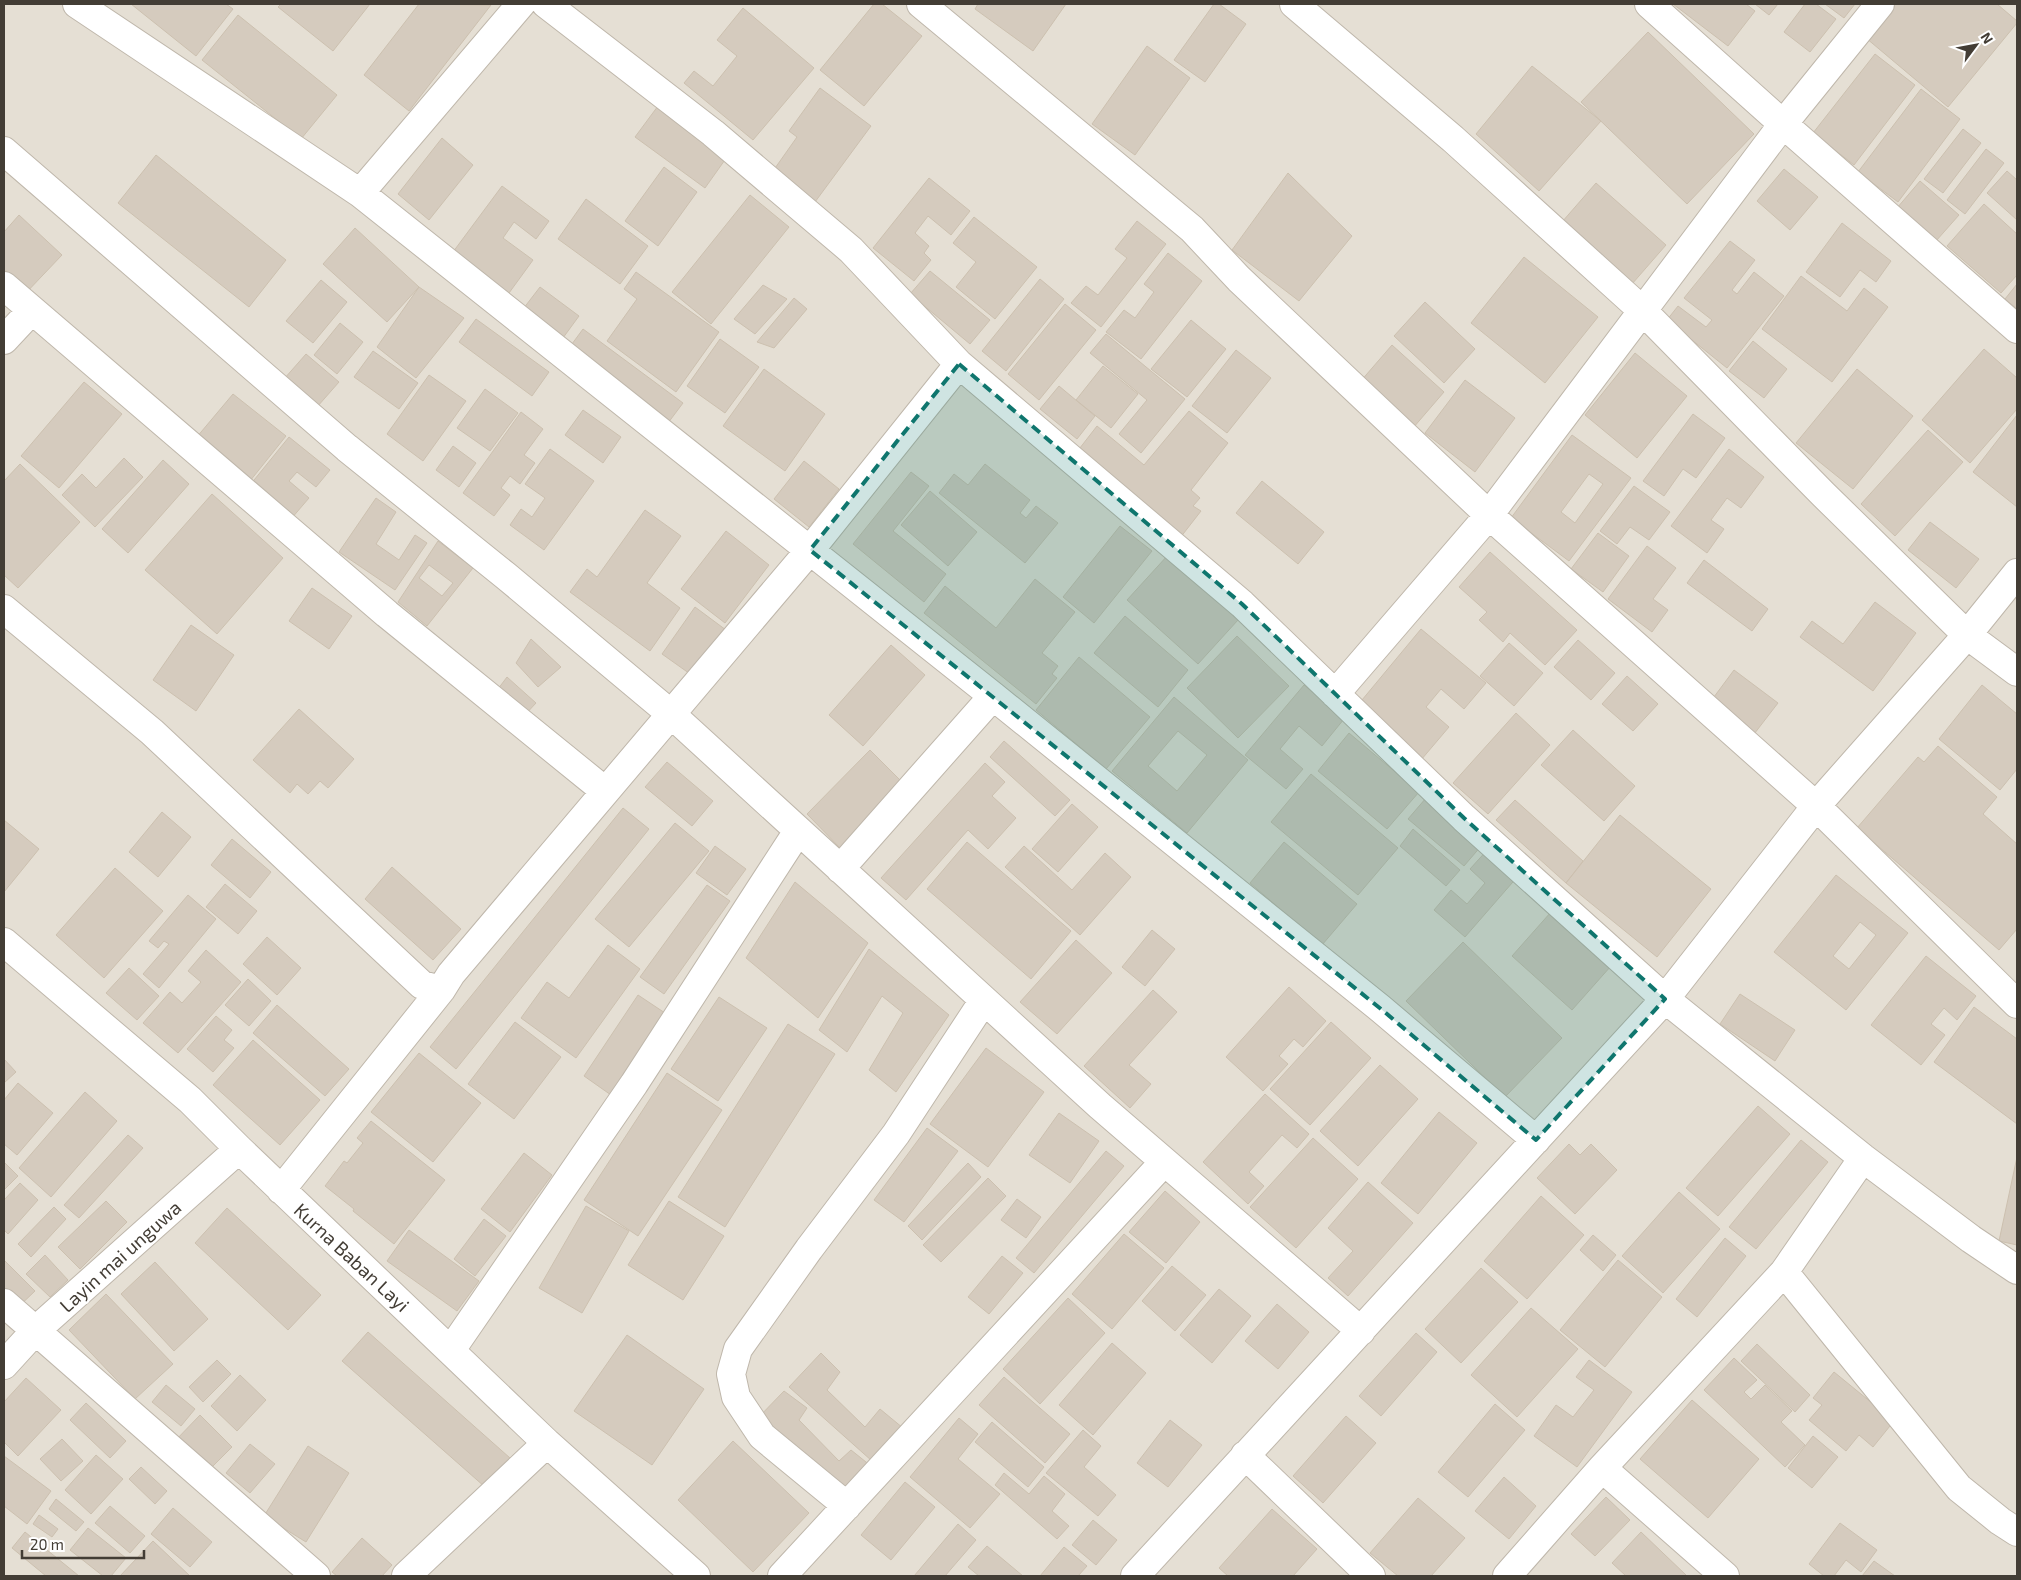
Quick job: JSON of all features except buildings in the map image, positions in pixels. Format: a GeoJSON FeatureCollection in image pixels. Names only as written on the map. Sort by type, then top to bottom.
{"type":"FeatureCollection","features":[{"type":"Feature","properties":{"kind":"street"},"geometry":{"type":"LineString","coordinates":[[77,4],[360,193],[993,696],[1381,1009],[1536,1140]]}},
{"type":"Feature","properties":{"kind":"street"},"geometry":{"type":"LineString","coordinates":[[360,193],[521,4]]}},
{"type":"Feature","properties":{"kind":"street"},"geometry":{"type":"LineString","coordinates":[[546,4],[712,133],[851,250],[959,364],[1242,604],[1464,818],[1664,999],[1863,1158],[1971,1239],[2017,1270]]}},
{"type":"Feature","properties":{"kind":"street"},"geometry":{"type":"LineString","coordinates":[[921,4],[1192,229],[1239,279],[1489,515],[1816,806],[2017,1004]]}},
{"type":"Feature","properties":{"kind":"street"},"geometry":{"type":"LineString","coordinates":[[1294,4],[1453,139],[1643,311],[1967,635],[2017,672]]}},
{"type":"Feature","properties":{"kind":"street"},"geometry":{"type":"LineString","coordinates":[[1650,4],[1783,124],[2017,329]]}},
{"type":"Feature","properties":{"kind":"street"},"geometry":{"type":"LineString","coordinates":[[1335,694],[1489,515],[1783,124],[1880,4]]}},
{"type":"Feature","properties":{"kind":"street"},"geometry":{"type":"LineString","coordinates":[[4,151],[347,448],[506,576],[671,714],[1100,1106],[1361,1331]]}},
{"type":"Feature","properties":{"kind":"street"},"geometry":{"type":"LineString","coordinates":[[4,286],[387,614],[605,791]]}},
{"type":"Feature","properties":{"kind":"street"},"geometry":{"type":"LineString","coordinates":[[4,340],[32,310]]}},
{"type":"Feature","properties":{"kind":"street"},"geometry":{"type":"LineString","coordinates":[[281,1190],[441,990],[451,974],[810,550],[959,364]]}},
{"type":"Feature","properties":{"kind":"street"},"geometry":{"type":"LineString","coordinates":[[1135,1576],[1664,999],[1816,806],[1967,635],[2017,573]]}},
{"type":"Feature","properties":{"kind":"street"},"geometry":{"type":"LineString","coordinates":[[4,609],[152,732],[422,985],[441,990]]}},
{"type":"Feature","properties":{"kind":"street"},"geometry":{"type":"LineString","coordinates":[[840,869],[993,696]]}},
{"type":"Feature","properties":{"kind":"street"},"geometry":{"type":"LineString","coordinates":[[451,1350],[634,1084],[798,831]]}},
{"type":"Feature","properties":{"kind":"street","name":"Kurna Baban Layi"},"geometry":{"type":"LineString","coordinates":[[4,942],[190,1100],[239,1150],[547,1443],[696,1576]]}},
{"type":"Feature","properties":{"kind":"street"},"geometry":{"type":"LineString","coordinates":[[847,1506],[762,1436],[736,1397],[731,1374],[738,1349],[809,1249],[896,1134],[984,1000]]}},
{"type":"Feature","properties":{"kind":"street","name":"Layin mai unguwa"},"geometry":{"type":"LineString","coordinates":[[4,1365],[35,1331],[239,1150]]}},
{"type":"Feature","properties":{"kind":"street"},"geometry":{"type":"LineString","coordinates":[[1507,1576],[1602,1468],[1784,1272],[1863,1158]]}},
{"type":"Feature","properties":{"kind":"street"},"geometry":{"type":"LineString","coordinates":[[782,1576],[1164,1162]]}},
{"type":"Feature","properties":{"kind":"street"},"geometry":{"type":"LineString","coordinates":[[1784,1272],[1959,1488],[2000,1521],[2017,1532]]}},
{"type":"Feature","properties":{"kind":"street"},"geometry":{"type":"LineString","coordinates":[[4,1303],[316,1576]]}},
{"type":"Feature","properties":{"kind":"street"},"geometry":{"type":"LineString","coordinates":[[406,1576],[547,1443]]}},
{"type":"Feature","properties":{"kind":"street"},"geometry":{"type":"LineString","coordinates":[[1245,1455],[1371,1576]]}},
{"type":"Feature","properties":{"kind":"street"},"geometry":{"type":"LineString","coordinates":[[1602,1468],[1725,1576]]}},
{"type":"Feature","properties":{"kind":"highlighted area"},"geometry":{"type":"Polygon","coordinates":[[[959,364],[1242,604],[1464,818],[1665,999],[1536,1140],[1381,1009],[810,550],[959,364]]]}},
{"type":"Feature","properties":{"kind":"shaded area"},"geometry":{"type":"Polygon","coordinates":[[[4,4],[2017,4],[2017,1576],[4,1576],[4,4]]]}}]}
